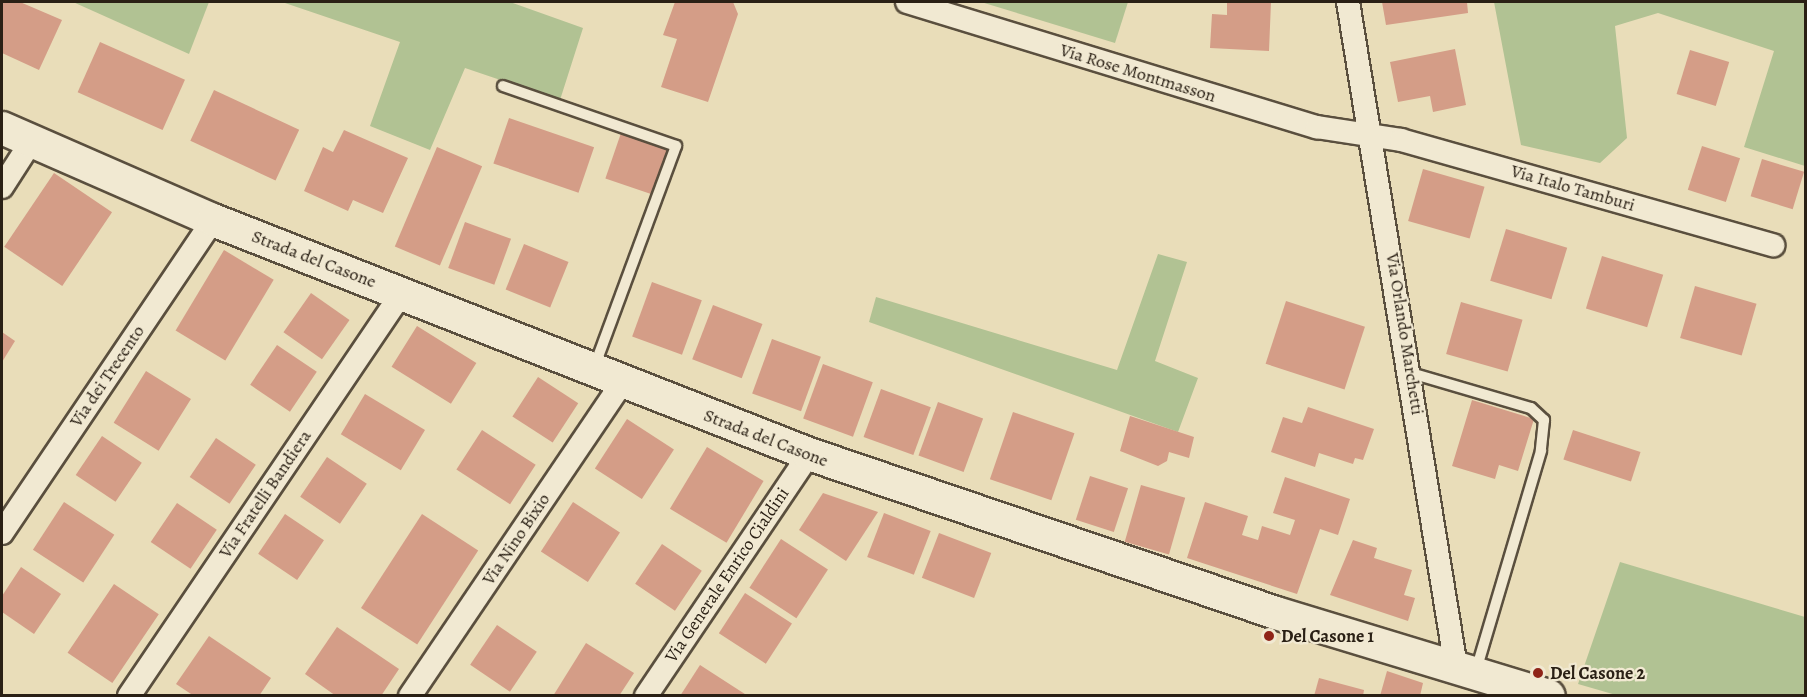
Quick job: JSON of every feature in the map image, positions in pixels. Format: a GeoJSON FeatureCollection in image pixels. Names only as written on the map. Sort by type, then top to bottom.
{"type":"FeatureCollection","features":[{"type":"Feature","properties":{"kind":"street","name":"Via Rose Montmasson"},"geometry":{"type":"LineString","coordinates":[[907,2],[1317,128],[1371,136]]}},
{"type":"Feature","properties":{"kind":"street","name":"Via Orlando Marchetti"},"geometry":{"type":"LineString","coordinates":[[1348,2],[1411,373],[1465,670]]}},
{"type":"Feature","properties":{"kind":"street","name":"Strada del Casone"},"geometry":{"type":"LineString","coordinates":[[2,128],[213,220],[622,383],[808,454],[1253,606],[1549,696]]}},
{"type":"Feature","properties":{"kind":"street","name":"Via Italo Tamburi"},"geometry":{"type":"LineString","coordinates":[[1371,136],[1401,140],[1773,245]]}},
{"type":"Feature","properties":{"kind":"street"},"geometry":{"type":"LineString","coordinates":[[2,187],[31,142]]}},
{"type":"Feature","properties":{"kind":"street","name":"Via dei Trecento"},"geometry":{"type":"LineString","coordinates":[[2,533],[213,220]]}},
{"type":"Feature","properties":{"kind":"street","name":"Via Fratelli Bandiera"},"geometry":{"type":"LineString","coordinates":[[129,696],[401,294]]}},
{"type":"Feature","properties":{"kind":"street","name":"Via Nino Bixio"},"geometry":{"type":"LineString","coordinates":[[410,696],[622,383]]}},
{"type":"Feature","properties":{"kind":"street","name":"Via Generale Enrico Cialdini"},"geometry":{"type":"LineString","coordinates":[[646,696],[808,454]]}},
{"type":"Feature","properties":{"kind":"lane"},"geometry":{"type":"LineString","coordinates":[[503,86],[676,146],[593,371]]}},
{"type":"Feature","properties":{"kind":"lane"},"geometry":{"type":"LineString","coordinates":[[1411,373],[1531,408],[1544,420],[1542,451],[1465,670]]}},
{"type":"Feature","properties":{"kind":"green space"},"geometry":{"type":"Polygon","coordinates":[[[73,2],[209,2],[189,54],[73,2]]]}},
{"type":"Feature","properties":{"kind":"green space"},"geometry":{"type":"Polygon","coordinates":[[[282,2],[510,2],[583,28],[560,100],[465,68],[430,150],[370,126],[400,42],[282,2]]]}},
{"type":"Feature","properties":{"kind":"green space"},"geometry":{"type":"Polygon","coordinates":[[[981,2],[1128,2],[1115,43],[981,2]]]}},
{"type":"Feature","properties":{"kind":"green space"},"geometry":{"type":"Polygon","coordinates":[[[1494,2],[1805,2],[1805,166],[1744,147],[1774,51],[1658,13],[1615,26],[1627,138],[1600,163],[1521,145],[1494,2]]]}},
{"type":"Feature","properties":{"kind":"green space"},"geometry":{"type":"Polygon","coordinates":[[[1158,254],[1187,262],[1155,361],[1198,378],[1178,432],[869,322],[876,297],[1117,370],[1158,254]]]}},
{"type":"Feature","properties":{"kind":"green space"},"geometry":{"type":"Polygon","coordinates":[[[1620,562],[1805,617],[1805,695],[1616,695],[1578,684],[1620,562]]]}},
{"type":"Feature","properties":{"kind":"building"},"geometry":{"type":"Polygon","coordinates":[[[2,2],[20,2],[62,20],[39,70],[2,53],[2,2]]]}},
{"type":"Feature","properties":{"kind":"building"},"geometry":{"type":"Polygon","coordinates":[[[675,2],[733,2],[738,14],[708,102],[661,87],[677,39],[663,35],[675,2]]]}},
{"type":"Feature","properties":{"kind":"building"},"geometry":{"type":"Polygon","coordinates":[[[1227,2],[1271,2],[1269,51],[1210,48],[1212,14],[1227,15],[1227,2]]]}},
{"type":"Feature","properties":{"kind":"building"},"geometry":{"type":"Polygon","coordinates":[[[1382,2],[1467,2],[1468,13],[1386,25],[1382,2]]]}},
{"type":"Feature","properties":{"kind":"building"},"geometry":{"type":"Polygon","coordinates":[[[100,42],[185,80],[163,130],[78,92],[100,42]]]}},
{"type":"Feature","properties":{"kind":"building"},"geometry":{"type":"Polygon","coordinates":[[[1455,49],[1466,105],[1433,112],[1430,96],[1398,102],[1390,62],[1455,49]]]}},
{"type":"Feature","properties":{"kind":"building"},"geometry":{"type":"Polygon","coordinates":[[[1690,50],[1729,62],[1716,106],[1677,94],[1690,50]]]}},
{"type":"Feature","properties":{"kind":"building"},"geometry":{"type":"Polygon","coordinates":[[[214,90],[299,130],[276,180],[190,141],[214,90]]]}},
{"type":"Feature","properties":{"kind":"building"},"geometry":{"type":"Polygon","coordinates":[[[509,118],[594,147],[578,193],[493,163],[509,118]]]}},
{"type":"Feature","properties":{"kind":"building"},"geometry":{"type":"Polygon","coordinates":[[[344,130],[408,158],[383,213],[353,200],[348,211],[304,191],[323,147],[333,152],[344,130]]]}},
{"type":"Feature","properties":{"kind":"building"},"geometry":{"type":"Polygon","coordinates":[[[621,133],[667,149],[652,194],[605,178],[621,133]]]}},
{"type":"Feature","properties":{"kind":"building"},"geometry":{"type":"Polygon","coordinates":[[[1702,146],[1740,158],[1726,202],[1688,190],[1702,146]]]}},
{"type":"Feature","properties":{"kind":"building"},"geometry":{"type":"Polygon","coordinates":[[[437,147],[482,166],[440,266],[395,246],[437,147]]]}},
{"type":"Feature","properties":{"kind":"building"},"geometry":{"type":"Polygon","coordinates":[[[1762,159],[1804,172],[1793,209],[1751,196],[1762,159]]]}},
{"type":"Feature","properties":{"kind":"building"},"geometry":{"type":"Polygon","coordinates":[[[1423,169],[1485,187],[1470,239],[1408,221],[1423,169]]]}},
{"type":"Feature","properties":{"kind":"building"},"geometry":{"type":"Polygon","coordinates":[[[54,173],[112,212],[62,286],[4,247],[54,173]]]}},
{"type":"Feature","properties":{"kind":"building"},"geometry":{"type":"Polygon","coordinates":[[[465,222],[511,239],[494,285],[448,268],[465,222]]]}},
{"type":"Feature","properties":{"kind":"building"},"geometry":{"type":"Polygon","coordinates":[[[1506,229],[1567,248],[1551,299],[1490,281],[1506,229]]]}},
{"type":"Feature","properties":{"kind":"building"},"geometry":{"type":"Polygon","coordinates":[[[524,244],[569,262],[550,307],[506,289],[524,244]]]}},
{"type":"Feature","properties":{"kind":"building"},"geometry":{"type":"Polygon","coordinates":[[[224,250],[274,280],[225,360],[176,331],[224,250]]]}},
{"type":"Feature","properties":{"kind":"building"},"geometry":{"type":"Polygon","coordinates":[[[1602,256],[1663,275],[1647,327],[1586,309],[1602,256]]]}},
{"type":"Feature","properties":{"kind":"building"},"geometry":{"type":"Polygon","coordinates":[[[652,282],[702,300],[682,355],[632,337],[652,282]]]}},
{"type":"Feature","properties":{"kind":"building"},"geometry":{"type":"Polygon","coordinates":[[[1695,286],[1757,304],[1742,356],[1680,338],[1695,286]]]}},
{"type":"Feature","properties":{"kind":"building"},"geometry":{"type":"Polygon","coordinates":[[[311,293],[350,320],[322,359],[283,332],[311,293]]]}},
{"type":"Feature","properties":{"kind":"building"},"geometry":{"type":"Polygon","coordinates":[[[1286,301],[1365,327],[1345,389],[1266,364],[1286,301]]]}},
{"type":"Feature","properties":{"kind":"building"},"geometry":{"type":"Polygon","coordinates":[[[1461,302],[1523,320],[1508,372],[1446,354],[1461,302]]]}},
{"type":"Feature","properties":{"kind":"building"},"geometry":{"type":"Polygon","coordinates":[[[713,305],[762,324],[742,378],[692,359],[713,305]]]}},
{"type":"Feature","properties":{"kind":"building"},"geometry":{"type":"Polygon","coordinates":[[[417,326],[476,363],[451,404],[392,367],[417,326]]]}},
{"type":"Feature","properties":{"kind":"building"},"geometry":{"type":"Polygon","coordinates":[[[2,332],[15,341],[2,362],[2,332]]]}},
{"type":"Feature","properties":{"kind":"building"},"geometry":{"type":"Polygon","coordinates":[[[772,339],[821,357],[801,411],[752,394],[772,339]]]}},
{"type":"Feature","properties":{"kind":"building"},"geometry":{"type":"Polygon","coordinates":[[[277,345],[317,372],[290,412],[250,385],[277,345]]]}},
{"type":"Feature","properties":{"kind":"building"},"geometry":{"type":"Polygon","coordinates":[[[823,364],[873,382],[853,437],[803,419],[823,364]]]}},
{"type":"Feature","properties":{"kind":"building"},"geometry":{"type":"Polygon","coordinates":[[[146,371],[191,399],[159,451],[114,423],[146,371]]]}},
{"type":"Feature","properties":{"kind":"building"},"geometry":{"type":"Polygon","coordinates":[[[538,377],[578,403],[553,443],[512,416],[538,377]]]}},
{"type":"Feature","properties":{"kind":"building"},"geometry":{"type":"Polygon","coordinates":[[[881,389],[931,407],[913,455],[864,437],[881,389]]]}},
{"type":"Feature","properties":{"kind":"building"},"geometry":{"type":"Polygon","coordinates":[[[365,394],[425,430],[401,470],[341,434],[365,394]]]}},
{"type":"Feature","properties":{"kind":"building"},"geometry":{"type":"Polygon","coordinates":[[[1472,400],[1534,419],[1518,471],[1499,465],[1495,479],[1452,466],[1472,400]]]}},
{"type":"Feature","properties":{"kind":"building"},"geometry":{"type":"Polygon","coordinates":[[[938,402],[983,418],[964,472],[919,456],[938,402]]]}},
{"type":"Feature","properties":{"kind":"building"},"geometry":{"type":"Polygon","coordinates":[[[1308,407],[1374,429],[1363,460],[1355,458],[1353,464],[1319,453],[1315,467],[1271,452],[1283,417],[1302,423],[1308,407]]]}},
{"type":"Feature","properties":{"kind":"building"},"geometry":{"type":"Polygon","coordinates":[[[1013,412],[1074,433],[1051,500],[990,479],[1013,412]]]}},
{"type":"Feature","properties":{"kind":"building"},"geometry":{"type":"Polygon","coordinates":[[[1130,416],[1194,437],[1189,458],[1169,452],[1167,461],[1158,466],[1120,451],[1130,416]]]}},
{"type":"Feature","properties":{"kind":"building"},"geometry":{"type":"Polygon","coordinates":[[[627,419],[674,449],[642,499],[595,468],[627,419]]]}},
{"type":"Feature","properties":{"kind":"building"},"geometry":{"type":"Polygon","coordinates":[[[482,430],[536,465],[510,504],[456,469],[482,430]]]}},
{"type":"Feature","properties":{"kind":"building"},"geometry":{"type":"Polygon","coordinates":[[[1573,430],[1641,452],[1631,481],[1563,459],[1573,430]]]}},
{"type":"Feature","properties":{"kind":"building"},"geometry":{"type":"Polygon","coordinates":[[[102,436],[142,463],[116,502],[76,475],[102,436]]]}},
{"type":"Feature","properties":{"kind":"building"},"geometry":{"type":"Polygon","coordinates":[[[216,438],[256,465],[230,504],[190,477],[216,438]]]}},
{"type":"Feature","properties":{"kind":"building"},"geometry":{"type":"Polygon","coordinates":[[[707,447],[764,481],[726,543],[670,509],[707,447]]]}},
{"type":"Feature","properties":{"kind":"building"},"geometry":{"type":"Polygon","coordinates":[[[327,457],[367,484],[340,524],[300,497],[327,457]]]}},
{"type":"Feature","properties":{"kind":"building"},"geometry":{"type":"Polygon","coordinates":[[[1090,476],[1128,488],[1114,532],[1076,520],[1090,476]]]}},
{"type":"Feature","properties":{"kind":"building"},"geometry":{"type":"Polygon","coordinates":[[[1285,477],[1350,499],[1338,535],[1320,529],[1297,594],[1187,558],[1205,502],[1248,516],[1242,535],[1258,540],[1262,526],[1290,535],[1295,520],[1273,513],[1285,477]]]}},
{"type":"Feature","properties":{"kind":"building"},"geometry":{"type":"Polygon","coordinates":[[[1141,485],[1185,498],[1169,554],[1125,542],[1141,485]]]}},
{"type":"Feature","properties":{"kind":"building"},"geometry":{"type":"Polygon","coordinates":[[[823,493],[878,512],[846,561],[799,530],[823,493]]]}},
{"type":"Feature","properties":{"kind":"building"},"geometry":{"type":"Polygon","coordinates":[[[64,502],[114,535],[83,582],[33,550],[64,502]]]}},
{"type":"Feature","properties":{"kind":"building"},"geometry":{"type":"Polygon","coordinates":[[[573,502],[620,532],[588,582],[541,551],[573,502]]]}},
{"type":"Feature","properties":{"kind":"building"},"geometry":{"type":"Polygon","coordinates":[[[177,503],[217,530],[191,569],[151,542],[177,503]]]}},
{"type":"Feature","properties":{"kind":"building"},"geometry":{"type":"Polygon","coordinates":[[[884,513],[931,531],[914,575],[867,557],[884,513]]]}},
{"type":"Feature","properties":{"kind":"building"},"geometry":{"type":"Polygon","coordinates":[[[285,514],[324,540],[297,580],[258,554],[285,514]]]}},
{"type":"Feature","properties":{"kind":"building"},"geometry":{"type":"Polygon","coordinates":[[[422,514],[478,550],[417,644],[361,608],[422,514]]]}},
{"type":"Feature","properties":{"kind":"building"},"geometry":{"type":"Polygon","coordinates":[[[939,533],[991,553],[974,598],[922,578],[939,533]]]}},
{"type":"Feature","properties":{"kind":"building"},"geometry":{"type":"Polygon","coordinates":[[[781,539],[828,569],[796,618],[749,588],[781,539]]]}},
{"type":"Feature","properties":{"kind":"building"},"geometry":{"type":"Polygon","coordinates":[[[1353,540],[1377,548],[1374,558],[1412,570],[1404,595],[1415,598],[1408,621],[1330,595],[1353,540]]]}},
{"type":"Feature","properties":{"kind":"building"},"geometry":{"type":"Polygon","coordinates":[[[662,544],[702,571],[675,611],[635,584],[662,544]]]}},
{"type":"Feature","properties":{"kind":"building"},"geometry":{"type":"Polygon","coordinates":[[[21,567],[61,594],[34,634],[2,612],[2,596],[21,567]]]}},
{"type":"Feature","properties":{"kind":"building"},"geometry":{"type":"Polygon","coordinates":[[[114,584],[159,614],[112,683],[68,653],[114,584]]]}},
{"type":"Feature","properties":{"kind":"building"},"geometry":{"type":"Polygon","coordinates":[[[745,593],[792,623],[766,664],[719,633],[745,593]]]}},
{"type":"Feature","properties":{"kind":"building"},"geometry":{"type":"Polygon","coordinates":[[[497,625],[537,652],[510,692],[470,665],[497,625]]]}},
{"type":"Feature","properties":{"kind":"building"},"geometry":{"type":"Polygon","coordinates":[[[337,627],[399,669],[381,696],[336,696],[305,674],[337,627]]]}},
{"type":"Feature","properties":{"kind":"building"},"geometry":{"type":"Polygon","coordinates":[[[209,636],[271,678],[259,696],[194,696],[176,684],[209,636]]]}},
{"type":"Feature","properties":{"kind":"building"},"geometry":{"type":"Polygon","coordinates":[[[586,643],[634,673],[619,696],[553,696],[586,643]]]}},
{"type":"Feature","properties":{"kind":"building"},"geometry":{"type":"Polygon","coordinates":[[[700,665],[748,696],[680,696],[700,665]]]}},
{"type":"Feature","properties":{"kind":"building"},"geometry":{"type":"Polygon","coordinates":[[[1387,671],[1423,683],[1420,696],[1380,696],[1387,671]]]}},
{"type":"Feature","properties":{"kind":"building"},"geometry":{"type":"Polygon","coordinates":[[[1319,678],[1364,690],[1363,696],[1314,696],[1319,678]]]}},
{"type":"Feature","properties":{"kind":"place","name":"Del Casone 1"},"geometry":{"type":"Point","coordinates":[1269,636]}},
{"type":"Feature","properties":{"kind":"place","name":"Del Casone 2"},"geometry":{"type":"Point","coordinates":[1538,673]}}]}
